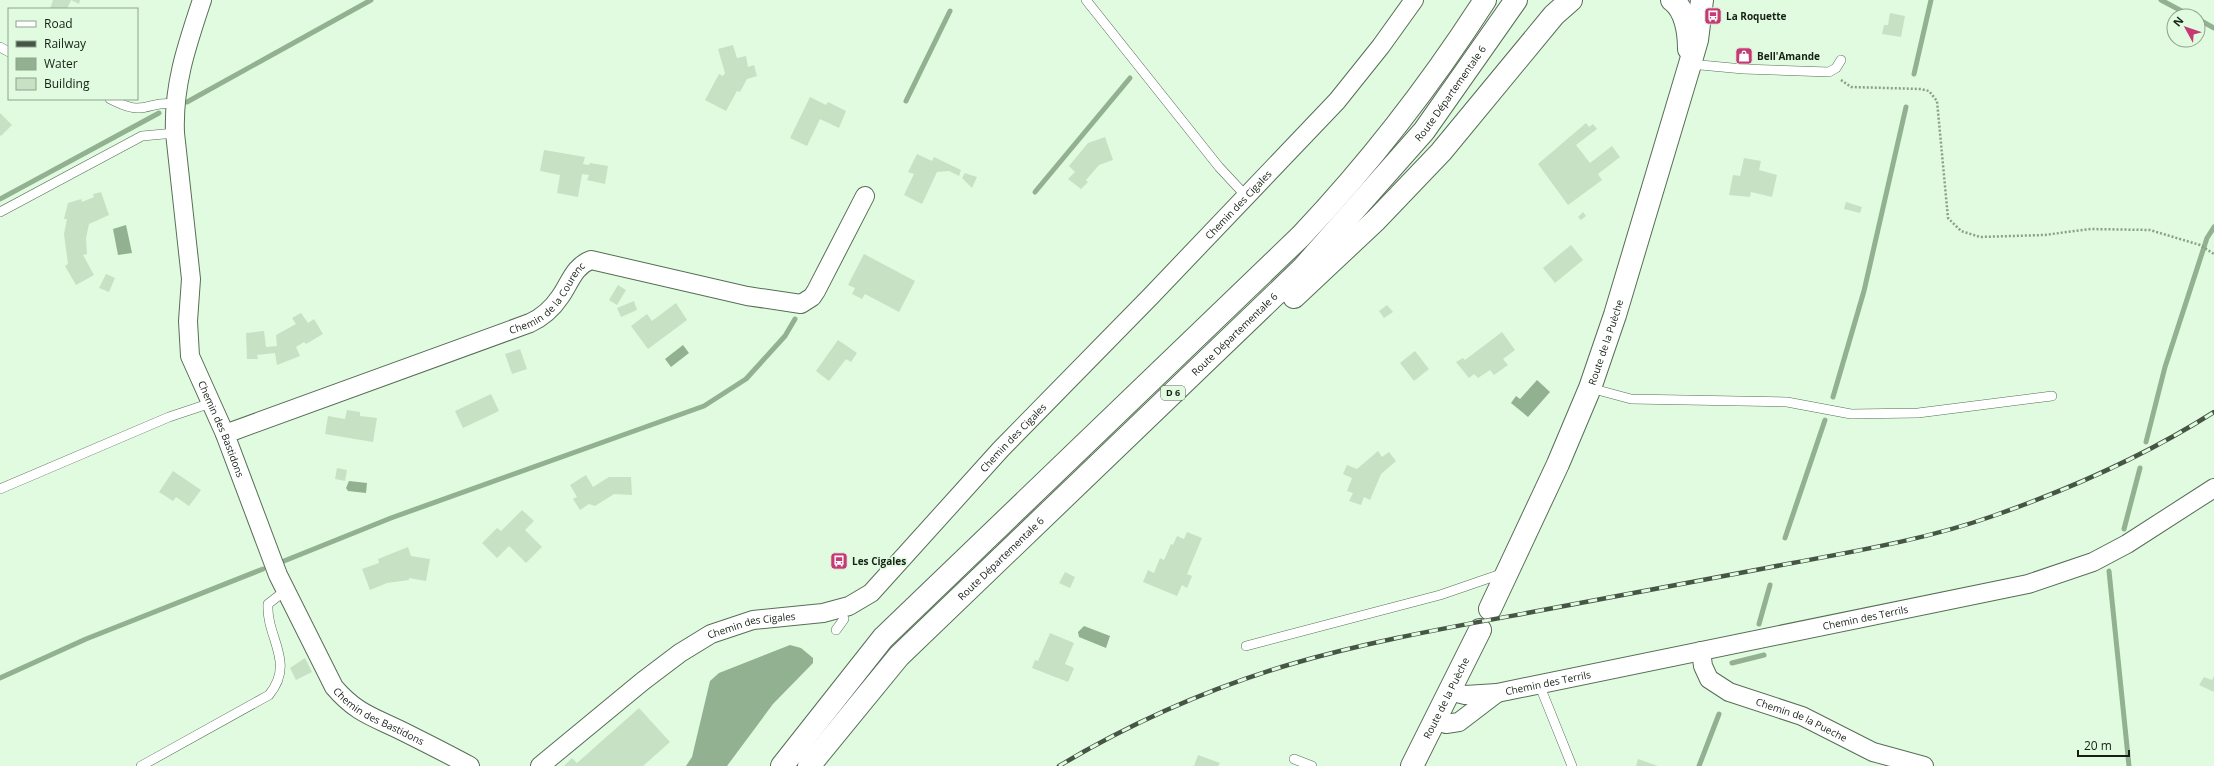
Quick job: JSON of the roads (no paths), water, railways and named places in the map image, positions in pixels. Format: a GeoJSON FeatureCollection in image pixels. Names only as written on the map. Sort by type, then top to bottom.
{"type":"FeatureCollection","features":[{"type":"Feature","properties":{"kind":"main road"},"geometry":{"type":"LineString","coordinates":[[1342,193],[1470,0]]}},
{"type":"Feature","properties":{"kind":"main road","name":"D 6"},"geometry":{"type":"LineString","coordinates":[[782,766],[883,638],[1301,236],[1342,193],[1450,53],[1485,0]]}},
{"type":"Feature","properties":{"kind":"main road","name":"Route Départementale 6"},"geometry":{"type":"LineString","coordinates":[[809,766],[900,656],[1302,269],[1419,137],[1516,0]]}},
{"type":"Feature","properties":{"kind":"main road"},"geometry":{"type":"LineString","coordinates":[[1154,412],[1282,307],[1376,220],[1441,152],[1554,15],[1571,0]]}},
{"type":"Feature","properties":{"kind":"main road","name":"Route de la Puèche"},"geometry":{"type":"LineString","coordinates":[[1672,0],[1680,8],[1685,20],[1689,39],[1690,64]]}},
{"type":"Feature","properties":{"kind":"main road","name":"Route de la Puèche"},"geometry":{"type":"LineString","coordinates":[[1490,609],[1590,388],[1615,315],[1697,40],[1702,0]]}},
{"type":"Feature","properties":{"kind":"main road","name":"Route de la Puèche"},"geometry":{"type":"LineString","coordinates":[[1412,766],[1480,630]]}},
{"type":"Feature","properties":{"kind":"street","name":"Chemin des Bastidons"},"geometry":{"type":"LineString","coordinates":[[202,0],[182,59],[175,104],[175,133],[191,279],[188,340],[190,356],[225,434],[286,590],[334,687],[346,701],[360,712],[403,731],[470,766]]}},
{"type":"Feature","properties":{"kind":"street","name":"Chemin des Cigales"},"geometry":{"type":"LineString","coordinates":[[540,766],[643,681],[680,653],[711,634],[753,620],[823,613],[849,606],[871,592],[891,573],[921,535],[1001,448],[1151,296],[1337,101],[1381,46],[1414,0]]}},
{"type":"Feature","properties":{"kind":"street","name":"Chemin de la Courenc"},"geometry":{"type":"LineString","coordinates":[[225,434],[530,323],[544,316],[553,307],[576,270],[591,260],[747,296],[801,304],[812,297],[816,291],[865,196]]}},
{"type":"Feature","properties":{"kind":"street","name":"Chemin des Terrils"},"geometry":{"type":"LineString","coordinates":[[1449,691],[1465,695],[1497,694],[1539,684],[2028,584],[2093,562],[2127,544],[2214,488]]}},
{"type":"Feature","properties":{"kind":"street","name":"Chemin de la Pueche"},"geometry":{"type":"LineString","coordinates":[[1701,651],[1703,666],[1709,678],[1729,692],[1802,716],[1874,752],[1924,766]]}},
{"type":"Feature","properties":{"kind":"street","name":"Chemin des Terrils"},"geometry":{"type":"LineString","coordinates":[[1434,720],[1446,724],[1459,722],[1497,694]]}},
{"type":"Feature","properties":{"kind":"lane"},"geometry":{"type":"LineString","coordinates":[[1086,0],[1219,167],[1246,196]]}},
{"type":"Feature","properties":{"kind":"lane"},"geometry":{"type":"LineString","coordinates":[[1690,64],[1743,69],[1829,72],[1836,68],[1841,60]]}},
{"type":"Feature","properties":{"kind":"lane"},"geometry":{"type":"LineString","coordinates":[[112,100],[126,107],[138,108],[159,102],[175,104]]}},
{"type":"Feature","properties":{"kind":"lane"},"geometry":{"type":"LineString","coordinates":[[0,212],[142,136],[175,133]]}},
{"type":"Feature","properties":{"kind":"lane"},"geometry":{"type":"LineString","coordinates":[[1590,388],[1631,399],[1787,402],[1851,414],[1918,413],[2052,396]]}},
{"type":"Feature","properties":{"kind":"lane"},"geometry":{"type":"LineString","coordinates":[[0,489],[170,417],[211,403]]}},
{"type":"Feature","properties":{"kind":"lane"},"geometry":{"type":"LineString","coordinates":[[1246,646],[1440,595],[1508,572]]}},
{"type":"Feature","properties":{"kind":"lane"},"geometry":{"type":"LineString","coordinates":[[141,766],[269,695],[277,686],[280,674],[281,658],[267,614],[268,604],[286,590]]}},
{"type":"Feature","properties":{"kind":"lane"},"geometry":{"type":"LineString","coordinates":[[836,630],[844,619]]}},
{"type":"Feature","properties":{"kind":"lane"},"geometry":{"type":"LineString","coordinates":[[1539,684],[1572,766]]}},
{"type":"Feature","properties":{"kind":"lane"},"geometry":{"type":"LineString","coordinates":[[1294,759],[1312,766]]}},
{"type":"Feature","properties":{"kind":"water"},"geometry":{"type":"Polygon","coordinates":[[[126,225],[132,253],[118,255],[113,229],[126,225]]]}},
{"type":"Feature","properties":{"kind":"water"},"geometry":{"type":"Polygon","coordinates":[[[683,345],[689,353],[671,367],[665,359],[683,345]]]}},
{"type":"Feature","properties":{"kind":"water"},"geometry":{"type":"Polygon","coordinates":[[[1537,380],[1550,392],[1528,417],[1511,403],[1516,396],[1520,399],[1537,380]]]}},
{"type":"Feature","properties":{"kind":"water"},"geometry":{"type":"Polygon","coordinates":[[[349,481],[367,483],[366,493],[348,491],[346,488],[349,481]]]}},
{"type":"Feature","properties":{"kind":"water"},"geometry":{"type":"Polygon","coordinates":[[[1084,626],[1110,636],[1106,648],[1079,637],[1078,632],[1084,626]]]}},
{"type":"Feature","properties":{"kind":"water"},"geometry":{"type":"Polygon","coordinates":[[[790,645],[801,648],[813,658],[813,663],[773,704],[727,766],[686,766],[692,757],[710,681],[719,673],[790,645]]]}},
{"type":"Feature","properties":{"kind":"waterway"},"geometry":{"type":"LineString","coordinates":[[187,102],[371,0]]}},
{"type":"Feature","properties":{"kind":"waterway"},"geometry":{"type":"LineString","coordinates":[[1914,74],[1931,0]]}},
{"type":"Feature","properties":{"kind":"waterway"},"geometry":{"type":"LineString","coordinates":[[2161,0],[2176,8]]}},
{"type":"Feature","properties":{"kind":"waterway"},"geometry":{"type":"LineString","coordinates":[[906,101],[950,11]]}},
{"type":"Feature","properties":{"kind":"waterway"},"geometry":{"type":"LineString","coordinates":[[2206,24],[2214,28]]}},
{"type":"Feature","properties":{"kind":"waterway"},"geometry":{"type":"LineString","coordinates":[[1035,192],[1130,78]]}},
{"type":"Feature","properties":{"kind":"waterway"},"geometry":{"type":"LineString","coordinates":[[1833,397],[1864,291],[1906,107]]}},
{"type":"Feature","properties":{"kind":"waterway"},"geometry":{"type":"LineString","coordinates":[[0,199],[159,113]]}},
{"type":"Feature","properties":{"kind":"waterway"},"geometry":{"type":"LineString","coordinates":[[2146,442],[2165,367],[2207,238],[2214,227]]}},
{"type":"Feature","properties":{"kind":"waterway"},"geometry":{"type":"LineString","coordinates":[[284,561],[391,518],[704,406],[746,379],[785,336],[795,319]]}},
{"type":"Feature","properties":{"kind":"waterway"},"geometry":{"type":"LineString","coordinates":[[1785,538],[1825,420]]}},
{"type":"Feature","properties":{"kind":"waterway"},"geometry":{"type":"LineString","coordinates":[[2124,529],[2140,468]]}},
{"type":"Feature","properties":{"kind":"waterway"},"geometry":{"type":"LineString","coordinates":[[0,678],[86,639],[263,569]]}},
{"type":"Feature","properties":{"kind":"waterway"},"geometry":{"type":"LineString","coordinates":[[2109,571],[2129,766]]}},
{"type":"Feature","properties":{"kind":"waterway"},"geometry":{"type":"LineString","coordinates":[[1759,624],[1770,585]]}},
{"type":"Feature","properties":{"kind":"waterway"},"geometry":{"type":"LineString","coordinates":[[1732,663],[1764,655]]}},
{"type":"Feature","properties":{"kind":"waterway"},"geometry":{"type":"LineString","coordinates":[[1699,766],[1719,714]]}},
{"type":"Feature","properties":{"kind":"railway"},"geometry":{"type":"LineString","coordinates":[[1059,766],[1114,735],[1199,696],[1258,674],[1347,649],[1436,630],[1878,547],[1965,525],[2022,506],[2079,483],[2161,443],[2214,412]]}},
{"type":"Feature","properties":{"kind":"place","name":"La Roquette"},"geometry":{"type":"Point","coordinates":[1713,16]}},
{"type":"Feature","properties":{"kind":"place","name":"Bell'Amande"},"geometry":{"type":"Point","coordinates":[1744,56]}},
{"type":"Feature","properties":{"kind":"place","name":"Les Cigales"},"geometry":{"type":"Point","coordinates":[839,561]}}]}
